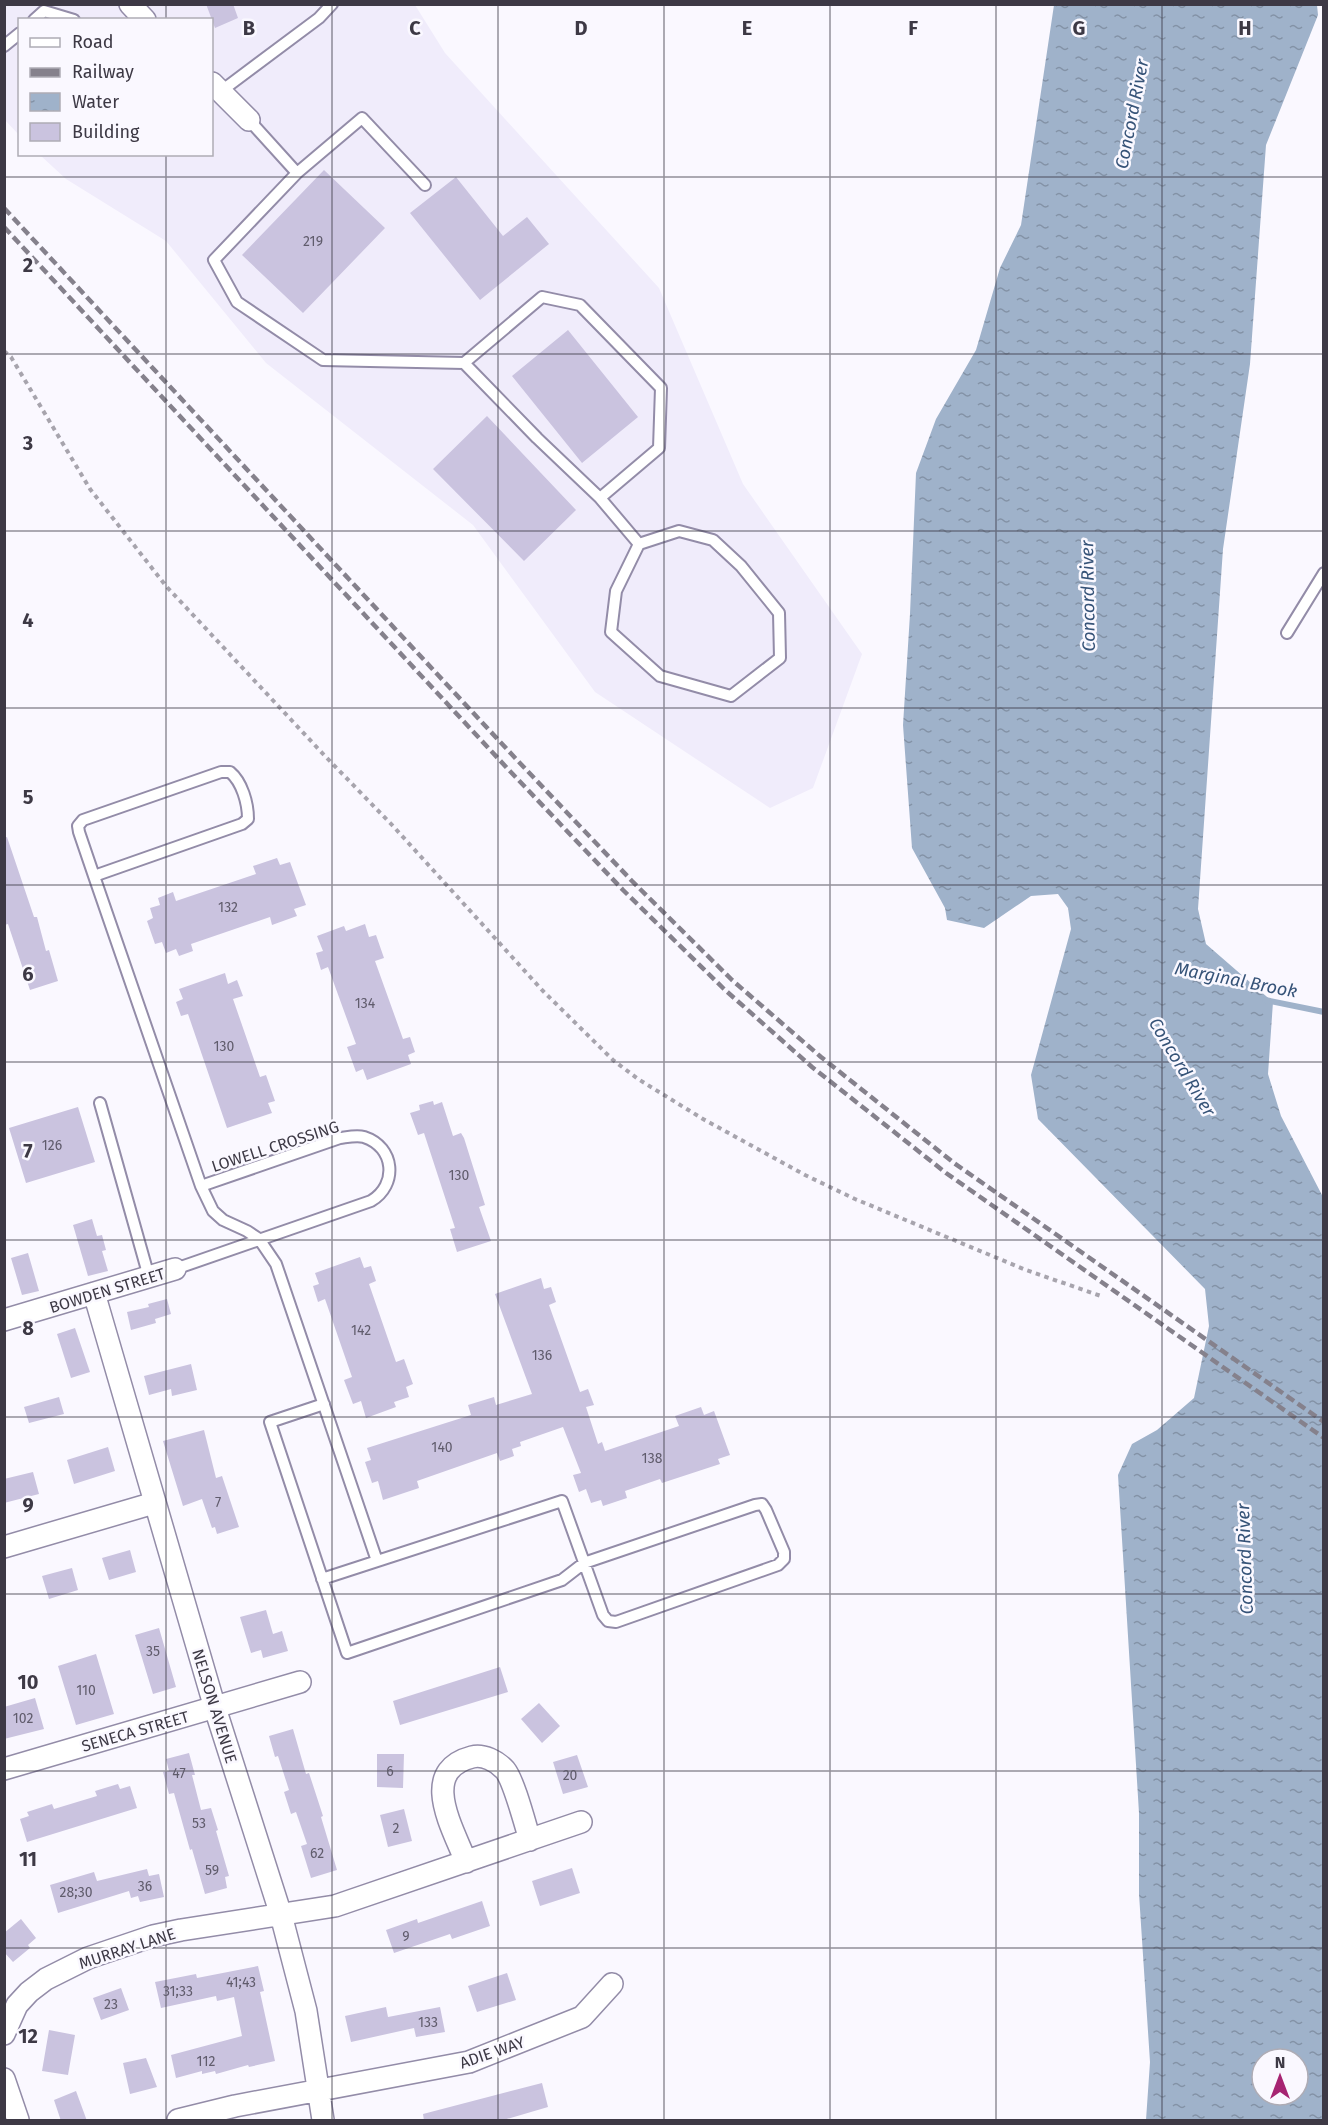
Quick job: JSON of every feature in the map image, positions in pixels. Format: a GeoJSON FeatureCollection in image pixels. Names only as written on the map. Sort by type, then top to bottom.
{"type":"FeatureCollection","features":[{"type":"Feature","properties":{"kind":"street"},"geometry":{"type":"LineString","coordinates":[[216,88],[249,120]]}},
{"type":"Feature","properties":{"kind":"street","name":"BOWDEN STREET"},"geometry":{"type":"LineString","coordinates":[[4,1320],[175,1269]]}},
{"type":"Feature","properties":{"kind":"street","name":"NELSON AVENUE"},"geometry":{"type":"LineString","coordinates":[[94,1293],[215,1708],[281,1915],[306,2011],[323,2121]]}},
{"type":"Feature","properties":{"kind":"street"},"geometry":{"type":"LineString","coordinates":[[4,1547],[154,1503]]}},
{"type":"Feature","properties":{"kind":"street","name":"SENECA STREET"},"geometry":{"type":"LineString","coordinates":[[4,1769],[300,1682]]}},
{"type":"Feature","properties":{"kind":"street"},"geometry":{"type":"LineString","coordinates":[[466,1862],[442,1800],[442,1780],[448,1769],[473,1756],[489,1758],[505,1771],[530,1840]]}},
{"type":"Feature","properties":{"kind":"street"},"geometry":{"type":"LineString","coordinates":[[281,1915],[335,1905],[580,1822]]}},
{"type":"Feature","properties":{"kind":"street","name":"MURRAY LANE"},"geometry":{"type":"LineString","coordinates":[[4,2034],[17,2005],[29,1992],[46,1979],[88,1958],[153,1936],[281,1915]]}},
{"type":"Feature","properties":{"kind":"street","name":"ADIE WAY"},"geometry":{"type":"LineString","coordinates":[[178,2121],[235,2106],[469,2062],[582,2017],[612,1984]]}},
{"type":"Feature","properties":{"kind":"street"},"geometry":{"type":"LineString","coordinates":[[4,2079],[18,2121]]}},
{"type":"Feature","properties":{"kind":"lane"},"geometry":{"type":"LineString","coordinates":[[216,88],[313,24],[332,4]]}},
{"type":"Feature","properties":{"kind":"lane"},"geometry":{"type":"LineString","coordinates":[[36,18],[44,11],[67,18]]}},
{"type":"Feature","properties":{"kind":"lane"},"geometry":{"type":"LineString","coordinates":[[4,46],[18,35]]}},
{"type":"Feature","properties":{"kind":"lane"},"geometry":{"type":"LineString","coordinates":[[425,185],[363,118],[297,173],[214,260],[237,302],[323,360],[464,363],[542,297],[580,305],[661,388],[659,448],[600,498]]}},
{"type":"Feature","properties":{"kind":"lane"},"geometry":{"type":"LineString","coordinates":[[249,120],[297,173]]}},
{"type":"Feature","properties":{"kind":"lane"},"geometry":{"type":"LineString","coordinates":[[464,363],[537,438],[600,498],[639,544]]}},
{"type":"Feature","properties":{"kind":"lane"},"geometry":{"type":"LineString","coordinates":[[679,531],[713,540],[741,566],[779,613],[780,658],[730,696],[660,676],[611,632],[616,591],[639,544],[679,531]]}},
{"type":"Feature","properties":{"kind":"lane"},"geometry":{"type":"LineString","coordinates":[[1287,633],[1323,573]]}},
{"type":"Feature","properties":{"kind":"lane"},"geometry":{"type":"LineString","coordinates":[[94,876],[242,824],[248,819],[248,809],[237,778],[230,772],[221,772],[83,820],[78,826],[94,876],[201,1186]]}},
{"type":"Feature","properties":{"kind":"lane"},"geometry":{"type":"LineString","coordinates":[[100,1103],[149,1277]]}},
{"type":"Feature","properties":{"kind":"lane","name":"LOWELL CROSSING"},"geometry":{"type":"LineString","coordinates":[[362,1136],[381,1148],[388,1160],[390,1173],[381,1195],[360,1205],[259,1239],[247,1230],[224,1220],[213,1211],[201,1186],[340,1138],[362,1136]]}},
{"type":"Feature","properties":{"kind":"lane"},"geometry":{"type":"LineString","coordinates":[[175,1269],[259,1239],[276,1264],[377,1561]]}},
{"type":"Feature","properties":{"kind":"lane"},"geometry":{"type":"LineString","coordinates":[[322,1579],[562,1501],[584,1563],[603,1615],[608,1621],[616,1622],[778,1565],[784,1559],[784,1552],[762,1504],[755,1505],[584,1563],[562,1580],[347,1653],[322,1579],[270,1422],[324,1404]]}},
{"type":"Feature","properties":{"kind":"path"},"geometry":{"type":"LineString","coordinates":[[4,351],[11,357],[90,489],[166,586],[393,826],[543,991],[613,1060],[638,1079],[703,1119],[805,1175],[855,1199],[1026,1270],[1101,1296]]}},
{"type":"Feature","properties":{"kind":"shaded area"},"geometry":{"type":"Polygon","coordinates":[[[4,5],[415,5],[445,53],[659,288],[743,484],[862,654],[813,788],[770,808],[595,692],[473,525],[266,363],[166,241],[66,179],[41,156],[213,156],[213,18],[18,18],[18,134],[5,120],[4,5]]]}},
{"type":"Feature","properties":{"kind":"water","name":"Concord River"},"geometry":{"type":"Polygon","coordinates":[[[1054,5],[1317,5],[1318,15],[1266,145],[1250,364],[1223,549],[1198,909],[1206,944],[1273,1002],[1268,1074],[1281,1116],[1323,1197],[1323,2120],[1146,2120],[1150,2062],[1139,1894],[1139,1813],[1118,1475],[1132,1444],[1157,1430],[1194,1398],[1209,1326],[1205,1289],[1038,1119],[1031,1075],[1071,929],[1068,908],[1058,894],[1031,896],[984,928],[947,920],[945,908],[912,848],[903,725],[916,473],[936,419],[976,350],[1000,268],[1021,225],[1054,5]]]}},
{"type":"Feature","properties":{"kind":"building"},"geometry":{"type":"Polygon","coordinates":[[[206,4],[233,4],[238,18],[215,28],[206,4]]]}},
{"type":"Feature","properties":{"kind":"building"},"geometry":{"type":"Polygon","coordinates":[[[324,170],[385,228],[303,313],[242,255],[324,170]]]}},
{"type":"Feature","properties":{"kind":"building"},"geometry":{"type":"Polygon","coordinates":[[[456,177],[503,236],[527,217],[549,244],[480,300],[410,213],[456,177]]]}},
{"type":"Feature","properties":{"kind":"building"},"geometry":{"type":"Polygon","coordinates":[[[568,330],[638,417],[582,463],[512,376],[568,330]]]}},
{"type":"Feature","properties":{"kind":"building"},"geometry":{"type":"Polygon","coordinates":[[[487,416],[576,510],[524,561],[433,469],[487,416]]]}},
{"type":"Feature","properties":{"kind":"building"},"geometry":{"type":"Polygon","coordinates":[[[7,837],[34,917],[37,917],[46,951],[49,950],[58,981],[30,990],[8,924],[4,925],[4,838],[7,837]]]}},
{"type":"Feature","properties":{"kind":"building"},"geometry":{"type":"Polygon","coordinates":[[[277,858],[280,865],[290,862],[306,905],[294,909],[297,916],[272,925],[270,917],[191,944],[193,951],[179,956],[176,949],[166,953],[162,942],[155,944],[147,921],[153,918],[150,908],[160,905],[158,898],[173,892],[176,901],[256,874],[253,866],[277,858]]]}},
{"type":"Feature","properties":{"kind":"building"},"geometry":{"type":"Polygon","coordinates":[[[365,924],[369,937],[376,935],[384,958],[375,961],[403,1039],[410,1037],[415,1052],[408,1055],[411,1064],[367,1080],[363,1069],[356,1072],[347,1047],[356,1044],[328,967],[321,970],[316,953],[323,951],[317,936],[344,926],[346,931],[365,924]]]}},
{"type":"Feature","properties":{"kind":"building"},"geometry":{"type":"Polygon","coordinates":[[[225,973],[228,984],[237,980],[243,996],[233,999],[260,1077],[266,1075],[275,1101],[268,1103],[272,1113],[227,1128],[188,1014],[181,1016],[176,1002],[183,999],[179,989],[225,973]]]}},
{"type":"Feature","properties":{"kind":"building"},"geometry":{"type":"Polygon","coordinates":[[[433,1101],[434,1105],[442,1102],[453,1136],[461,1133],[464,1138],[485,1205],[479,1207],[491,1241],[457,1252],[450,1229],[455,1228],[424,1133],[418,1135],[410,1113],[420,1110],[419,1105],[433,1101]]]}},
{"type":"Feature","properties":{"kind":"building"},"geometry":{"type":"Polygon","coordinates":[[[78,1107],[95,1162],[26,1183],[9,1128],[78,1107]]]}},
{"type":"Feature","properties":{"kind":"building"},"geometry":{"type":"Polygon","coordinates":[[[92,1219],[97,1236],[102,1235],[106,1250],[102,1251],[108,1271],[88,1276],[73,1225],[92,1219]]]}},
{"type":"Feature","properties":{"kind":"building"},"geometry":{"type":"Polygon","coordinates":[[[28,1253],[39,1291],[22,1295],[11,1258],[28,1253]]]}},
{"type":"Feature","properties":{"kind":"building"},"geometry":{"type":"Polygon","coordinates":[[[360,1257],[364,1268],[371,1266],[376,1281],[369,1284],[396,1362],[404,1359],[413,1384],[406,1387],[409,1397],[394,1402],[396,1407],[366,1418],[361,1401],[353,1404],[344,1380],[352,1377],[325,1299],[318,1302],[313,1286],[319,1284],[315,1273],[360,1257]]]}},
{"type":"Feature","properties":{"kind":"building"},"geometry":{"type":"Polygon","coordinates":[[[541,1278],[544,1289],[551,1287],[556,1302],[549,1305],[580,1392],[588,1389],[594,1405],[586,1407],[598,1444],[602,1442],[605,1451],[679,1426],[675,1416],[701,1407],[704,1415],[714,1411],[730,1455],[718,1459],[720,1464],[662,1483],[660,1479],[625,1491],[627,1498],[603,1506],[601,1500],[591,1503],[586,1489],[579,1492],[573,1475],[581,1473],[563,1427],[520,1442],[521,1446],[512,1449],[514,1456],[500,1461],[497,1453],[417,1481],[419,1488],[383,1500],[378,1481],[372,1483],[365,1462],[371,1460],[367,1448],[471,1415],[468,1405],[494,1397],[496,1405],[532,1394],[495,1294],[541,1278]]]}},
{"type":"Feature","properties":{"kind":"building"},"geometry":{"type":"Polygon","coordinates":[[[167,1299],[171,1314],[155,1319],[156,1323],[131,1330],[127,1312],[149,1307],[148,1304],[167,1299]]]}},
{"type":"Feature","properties":{"kind":"building"},"geometry":{"type":"Polygon","coordinates":[[[75,1328],[90,1372],[71,1378],[57,1334],[75,1328]]]}},
{"type":"Feature","properties":{"kind":"building"},"geometry":{"type":"Polygon","coordinates":[[[191,1364],[197,1390],[172,1396],[171,1389],[149,1395],[144,1376],[191,1364]]]}},
{"type":"Feature","properties":{"kind":"building"},"geometry":{"type":"Polygon","coordinates":[[[59,1397],[64,1414],[29,1423],[24,1407],[59,1397]]]}},
{"type":"Feature","properties":{"kind":"building"},"geometry":{"type":"Polygon","coordinates":[[[204,1430],[216,1478],[222,1476],[239,1527],[217,1534],[215,1527],[212,1528],[202,1499],[183,1506],[163,1441],[204,1430]]]}},
{"type":"Feature","properties":{"kind":"building"},"geometry":{"type":"Polygon","coordinates":[[[108,1447],[115,1471],[74,1484],[67,1460],[108,1447]]]}},
{"type":"Feature","properties":{"kind":"building"},"geometry":{"type":"Polygon","coordinates":[[[33,1472],[39,1494],[4,1503],[4,1479],[33,1472]]]}},
{"type":"Feature","properties":{"kind":"building"},"geometry":{"type":"Polygon","coordinates":[[[130,1550],[136,1572],[109,1580],[102,1558],[130,1550]]]}},
{"type":"Feature","properties":{"kind":"building"},"geometry":{"type":"Polygon","coordinates":[[[72,1568],[78,1590],[49,1599],[42,1576],[72,1568]]]}},
{"type":"Feature","properties":{"kind":"building"},"geometry":{"type":"Polygon","coordinates":[[[266,1610],[273,1634],[282,1631],[288,1651],[263,1658],[261,1650],[251,1653],[240,1617],[266,1610]]]}},
{"type":"Feature","properties":{"kind":"building"},"geometry":{"type":"Polygon","coordinates":[[[159,1628],[176,1687],[153,1694],[135,1635],[159,1628]]]}},
{"type":"Feature","properties":{"kind":"building"},"geometry":{"type":"Polygon","coordinates":[[[96,1654],[114,1714],[76,1725],[58,1666],[96,1654]]]}},
{"type":"Feature","properties":{"kind":"building"},"geometry":{"type":"Polygon","coordinates":[[[500,1667],[508,1692],[400,1725],[393,1701],[500,1667]]]}},
{"type":"Feature","properties":{"kind":"building"},"geometry":{"type":"Polygon","coordinates":[[[35,1698],[44,1729],[4,1739],[4,1707],[35,1698]]]}},
{"type":"Feature","properties":{"kind":"building"},"geometry":{"type":"Polygon","coordinates":[[[539,1703],[560,1726],[542,1743],[521,1719],[539,1703]]]}},
{"type":"Feature","properties":{"kind":"building"},"geometry":{"type":"Polygon","coordinates":[[[293,1729],[306,1774],[309,1773],[323,1816],[321,1817],[337,1870],[311,1878],[301,1846],[307,1844],[296,1812],[291,1814],[284,1792],[289,1790],[269,1736],[293,1729]]]}},
{"type":"Feature","properties":{"kind":"building"},"geometry":{"type":"Polygon","coordinates":[[[189,1753],[201,1810],[211,1808],[229,1876],[225,1877],[227,1888],[205,1894],[174,1793],[169,1794],[163,1772],[169,1771],[166,1759],[189,1753]]]}},
{"type":"Feature","properties":{"kind":"building"},"geometry":{"type":"Polygon","coordinates":[[[377,1754],[404,1754],[403,1788],[377,1787],[377,1754]]]}},
{"type":"Feature","properties":{"kind":"building"},"geometry":{"type":"Polygon","coordinates":[[[577,1755],[588,1787],[563,1794],[553,1762],[577,1755]]]}},
{"type":"Feature","properties":{"kind":"building"},"geometry":{"type":"Polygon","coordinates":[[[118,1784],[120,1789],[130,1786],[137,1808],[27,1842],[20,1819],[29,1816],[27,1812],[52,1804],[54,1809],[97,1796],[95,1791],[118,1784]]]}},
{"type":"Feature","properties":{"kind":"building"},"geometry":{"type":"Polygon","coordinates":[[[404,1809],[412,1841],[388,1847],[380,1815],[404,1809]]]}},
{"type":"Feature","properties":{"kind":"building"},"geometry":{"type":"Polygon","coordinates":[[[572,1868],[580,1893],[540,1906],[532,1881],[572,1868]]]}},
{"type":"Feature","properties":{"kind":"building"},"geometry":{"type":"Polygon","coordinates":[[[147,1869],[149,1876],[159,1874],[164,1897],[140,1902],[138,1896],[131,1898],[129,1891],[58,1913],[50,1885],[94,1872],[97,1881],[147,1869]]]}},
{"type":"Feature","properties":{"kind":"building"},"geometry":{"type":"Polygon","coordinates":[[[482,1901],[490,1926],[452,1939],[450,1934],[394,1953],[386,1930],[417,1919],[418,1923],[482,1901]]]}},
{"type":"Feature","properties":{"kind":"building"},"geometry":{"type":"Polygon","coordinates":[[[21,1919],[36,1938],[28,1945],[30,1948],[13,1962],[4,1952],[4,1933],[21,1919]]]}},
{"type":"Feature","properties":{"kind":"building"},"geometry":{"type":"Polygon","coordinates":[[[258,1966],[264,1991],[260,1992],[275,2061],[249,2067],[248,2065],[216,2074],[215,2071],[202,2074],[202,2071],[176,2078],[171,2055],[242,2036],[234,1997],[217,2001],[216,1996],[161,2008],[155,1982],[196,1974],[197,1978],[258,1966]]]}},
{"type":"Feature","properties":{"kind":"building"},"geometry":{"type":"Polygon","coordinates":[[[507,1973],[516,2000],[477,2012],[468,1986],[507,1973]]]}},
{"type":"Feature","properties":{"kind":"building"},"geometry":{"type":"Polygon","coordinates":[[[121,1988],[129,2010],[101,2020],[93,1998],[121,1988]]]}},
{"type":"Feature","properties":{"kind":"building"},"geometry":{"type":"Polygon","coordinates":[[[386,2007],[388,2017],[440,2007],[445,2032],[416,2037],[414,2028],[351,2042],[345,2016],[386,2007]]]}},
{"type":"Feature","properties":{"kind":"building"},"geometry":{"type":"Polygon","coordinates":[[[49,2030],[75,2035],[68,2075],[42,2071],[49,2030]]]}},
{"type":"Feature","properties":{"kind":"building"},"geometry":{"type":"Polygon","coordinates":[[[146,2058],[157,2087],[130,2094],[123,2063],[146,2058]]]}},
{"type":"Feature","properties":{"kind":"building"},"geometry":{"type":"Polygon","coordinates":[[[542,2083],[548,2107],[500,2121],[424,2121],[423,2114],[542,2083]]]}},
{"type":"Feature","properties":{"kind":"building"},"geometry":{"type":"Polygon","coordinates":[[[76,2091],[87,2121],[61,2121],[54,2100],[76,2091]]]}},
{"type":"Feature","properties":{"kind":"waterway","name":"Marginal Brook"},"geometry":{"type":"LineString","coordinates":[[1265,1000],[1324,1012]]}},
{"type":"Feature","properties":{"kind":"railway"},"geometry":{"type":"LineString","coordinates":[[4,208],[517,760],[632,881],[732,980],[821,1057],[954,1163],[1324,1422]]}},
{"type":"Feature","properties":{"kind":"railway"},"geometry":{"type":"LineString","coordinates":[[4,227],[507,768],[623,890],[724,989],[812,1067],[946,1173],[1324,1438]]}}]}
